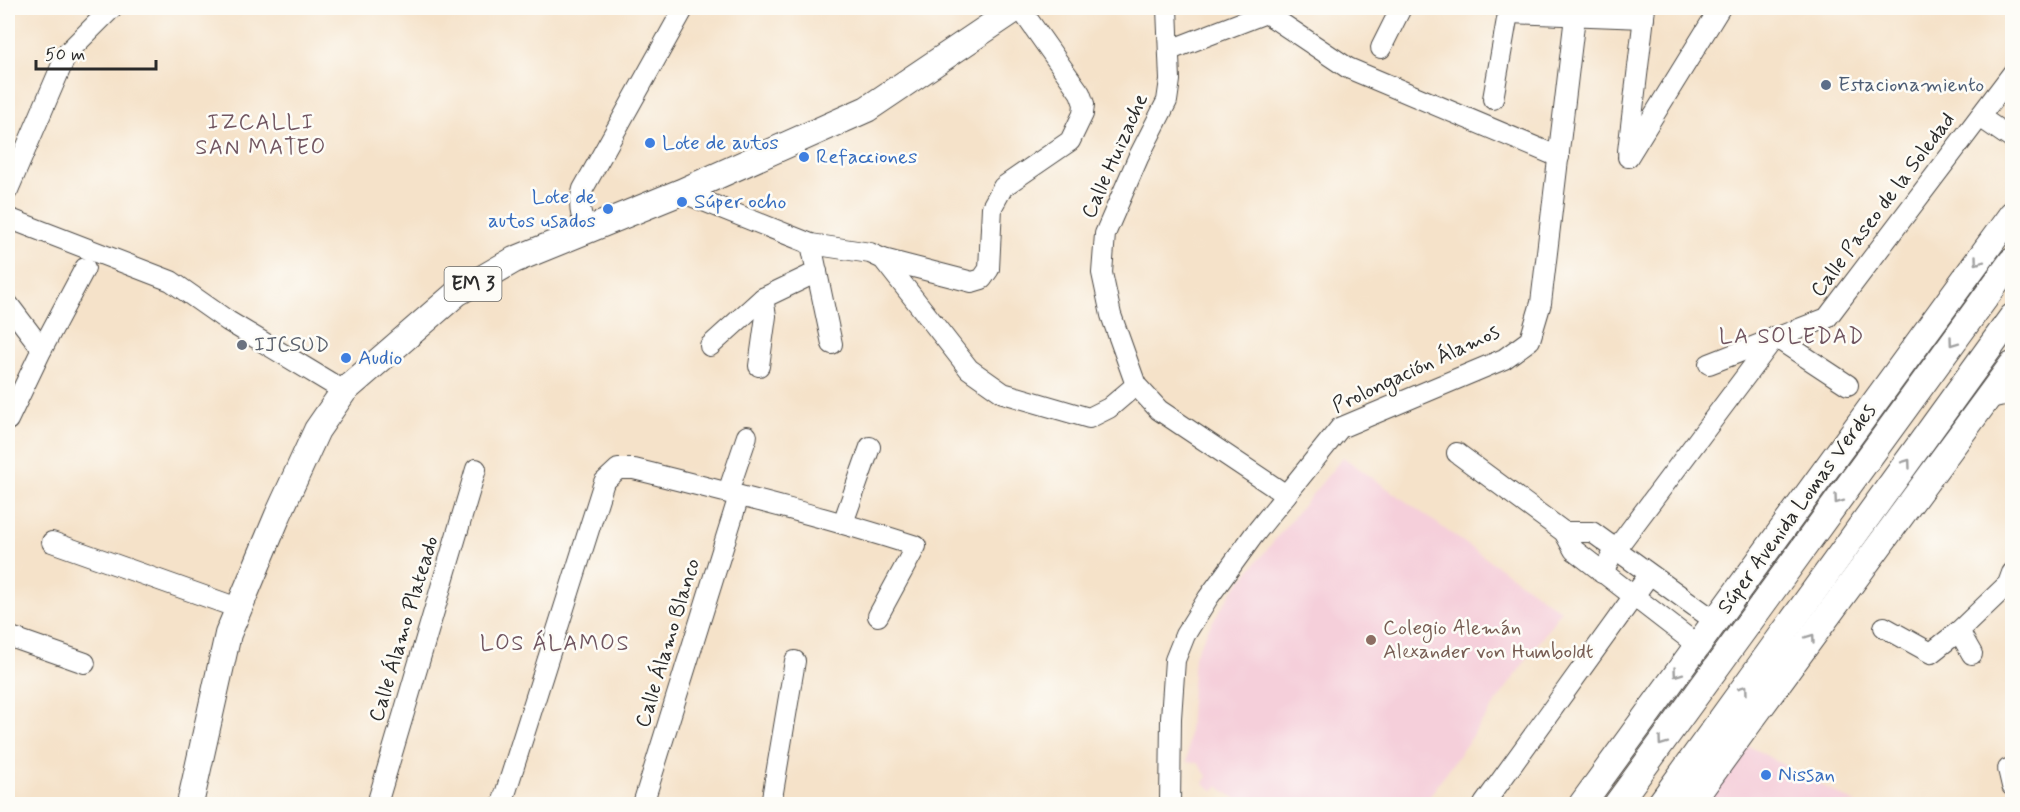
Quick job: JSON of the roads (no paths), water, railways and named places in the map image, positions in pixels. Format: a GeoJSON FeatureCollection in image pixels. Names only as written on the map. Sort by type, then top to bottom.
{"type":"FeatureCollection","features":[{"type":"Feature","properties":{"kind":"main road","name":"EM 3"},"geometry":{"type":"LineString","coordinates":[[190,804],[228,634],[316,430],[344,391],[457,293],[514,260],[681,192],[867,109],[1019,8]]}},
{"type":"Feature","properties":{"kind":"main road","name":"Súper Avenida Lomas Verdes"},"geometry":{"type":"LineString","coordinates":[[1582,804],[2013,214]]}},
{"type":"Feature","properties":{"kind":"main road","name":"Súper Avenida Lomas Verdes"},"geometry":{"type":"LineString","coordinates":[[1621,799],[2013,261]]}},
{"type":"Feature","properties":{"kind":"main road"},"geometry":{"type":"LineString","coordinates":[[1660,804],[2013,317]]}},
{"type":"Feature","properties":{"kind":"main road"},"geometry":{"type":"LineString","coordinates":[[1690,804],[2013,365]]}},
{"type":"Feature","properties":{"kind":"main road"},"geometry":{"type":"LineString","coordinates":[[1709,738],[1750,720]]}},
{"type":"Feature","properties":{"kind":"main road"},"geometry":{"type":"LineString","coordinates":[[1621,799],[1639,726]]}},
{"type":"Feature","properties":{"kind":"street"},"geometry":{"type":"LineString","coordinates":[[8,190],[67,53],[112,8]]}},
{"type":"Feature","properties":{"kind":"street"},"geometry":{"type":"LineString","coordinates":[[587,230],[580,215],[583,189],[684,8]]}},
{"type":"Feature","properties":{"kind":"street"},"geometry":{"type":"LineString","coordinates":[[681,192],[811,244],[870,253],[883,259],[972,282],[982,279],[989,269],[992,207],[1003,187],[1070,141],[1083,114],[1084,104],[1080,93],[1019,8]]}},
{"type":"Feature","properties":{"kind":"street","name":"Calle Huizache"},"geometry":{"type":"LineString","coordinates":[[1167,8],[1170,50],[1167,100],[1138,158],[1105,234],[1102,273],[1108,305],[1136,385],[1159,410],[1286,495]]}},
{"type":"Feature","properties":{"kind":"street"},"geometry":{"type":"LineString","coordinates":[[1382,48],[1401,8]]}},
{"type":"Feature","properties":{"kind":"street"},"geometry":{"type":"LineString","coordinates":[[1493,99],[1509,10],[1644,13],[1628,157],[1720,8]]}},
{"type":"Feature","properties":{"kind":"street"},"geometry":{"type":"LineString","coordinates":[[1170,50],[1266,12],[1348,68],[1558,157]]}},
{"type":"Feature","properties":{"kind":"street","name":"Prolongación Álamos"},"geometry":{"type":"LineString","coordinates":[[1170,804],[1171,718],[1175,660],[1185,635],[1208,598],[1253,536],[1340,428],[1504,359],[1530,339],[1541,303],[1576,12]]}},
{"type":"Feature","properties":{"kind":"street","name":"Calle Paseo de la Soledad"},"geometry":{"type":"LineString","coordinates":[[1709,364],[1827,318],[2013,74]]}},
{"type":"Feature","properties":{"kind":"street"},"geometry":{"type":"LineString","coordinates":[[1980,117],[2013,139]]}},
{"type":"Feature","properties":{"kind":"street"},"geometry":{"type":"LineString","coordinates":[[8,218],[171,281],[228,321],[344,391]]}},
{"type":"Feature","properties":{"kind":"street"},"geometry":{"type":"LineString","coordinates":[[811,244],[832,344]]}},
{"type":"Feature","properties":{"kind":"street"},"geometry":{"type":"LineString","coordinates":[[883,259],[969,369],[1003,393],[1089,418],[1109,408],[1136,385]]}},
{"type":"Feature","properties":{"kind":"street"},"geometry":{"type":"LineString","coordinates":[[8,420],[85,268]]}},
{"type":"Feature","properties":{"kind":"street"},"geometry":{"type":"LineString","coordinates":[[710,346],[763,298],[817,272]]}},
{"type":"Feature","properties":{"kind":"street"},"geometry":{"type":"LineString","coordinates":[[759,366],[766,316],[763,298]]}},
{"type":"Feature","properties":{"kind":"street"},"geometry":{"type":"LineString","coordinates":[[8,304],[42,349]]}},
{"type":"Feature","properties":{"kind":"street"},"geometry":{"type":"LineString","coordinates":[[1602,573],[1616,549],[1775,337],[1848,385]]}},
{"type":"Feature","properties":{"kind":"street"},"geometry":{"type":"LineString","coordinates":[[1986,399],[2013,393]]}},
{"type":"Feature","properties":{"kind":"street","name":"Calle Álamo Blanco"},"geometry":{"type":"LineString","coordinates":[[643,804],[734,494],[747,436]]}},
{"type":"Feature","properties":{"kind":"street"},"geometry":{"type":"LineString","coordinates":[[843,523],[870,447]]}},
{"type":"Feature","properties":{"kind":"street"},"geometry":{"type":"LineString","coordinates":[[1457,453],[1564,531],[1574,550],[1697,645]]}},
{"type":"Feature","properties":{"kind":"street","name":"Calle Álamo Plateado"},"geometry":{"type":"LineString","coordinates":[[377,803],[476,469]]}},
{"type":"Feature","properties":{"kind":"street"},"geometry":{"type":"LineString","coordinates":[[502,804],[604,482],[618,469],[634,469],[734,494],[843,523],[916,546],[878,615]]}},
{"type":"Feature","properties":{"kind":"street"},"geometry":{"type":"LineString","coordinates":[[1564,531],[1593,532],[1715,621]]}},
{"type":"Feature","properties":{"kind":"street"},"geometry":{"type":"LineString","coordinates":[[52,542],[238,608]]}},
{"type":"Feature","properties":{"kind":"street"},"geometry":{"type":"LineString","coordinates":[[1484,804],[1649,575]]}},
{"type":"Feature","properties":{"kind":"street"},"geometry":{"type":"LineString","coordinates":[[1884,627],[1931,653],[1959,631],[2011,580]]}},
{"type":"Feature","properties":{"kind":"street"},"geometry":{"type":"LineString","coordinates":[[1959,631],[1972,654]]}},
{"type":"Feature","properties":{"kind":"street"},"geometry":{"type":"LineString","coordinates":[[8,636],[85,663]]}},
{"type":"Feature","properties":{"kind":"street"},"geometry":{"type":"LineString","coordinates":[[771,804],[795,661]]}},
{"type":"Feature","properties":{"kind":"place","name":"Estacionamiento"},"geometry":{"type":"Point","coordinates":[1826,85]}},
{"type":"Feature","properties":{"kind":"place","name":"Lote de autos"},"geometry":{"type":"Point","coordinates":[650,143]}},
{"type":"Feature","properties":{"kind":"place","name":"Refacciones"},"geometry":{"type":"Point","coordinates":[804,157]}},
{"type":"Feature","properties":{"kind":"place","name":"Súper ocho"},"geometry":{"type":"Point","coordinates":[682,202]}},
{"type":"Feature","properties":{"kind":"place","name":"Lote de autos usados"},"geometry":{"type":"Point","coordinates":[608,209]}},
{"type":"Feature","properties":{"kind":"place","name":"IJCSUD"},"geometry":{"type":"Point","coordinates":[242,345]}},
{"type":"Feature","properties":{"kind":"place","name":"Audio"},"geometry":{"type":"Point","coordinates":[346,358]}},
{"type":"Feature","properties":{"kind":"place","name":"Colegio Alemán Alexander von Humboldt"},"geometry":{"type":"Point","coordinates":[1371,640]}},
{"type":"Feature","properties":{"kind":"place","name":"Nissan"},"geometry":{"type":"Point","coordinates":[1766,775]}},
{"type":"Feature","properties":{"kind":"district","name":"IZCALLI SAN MATEO"},"geometry":{"type":"Point","coordinates":[261,136]}},
{"type":"Feature","properties":{"kind":"district","name":"LA SOLEDAD"},"geometry":{"type":"Point","coordinates":[1792,337]}},
{"type":"Feature","properties":{"kind":"district","name":"LOS ÁLAMOS"},"geometry":{"type":"Point","coordinates":[555,644]}}]}
